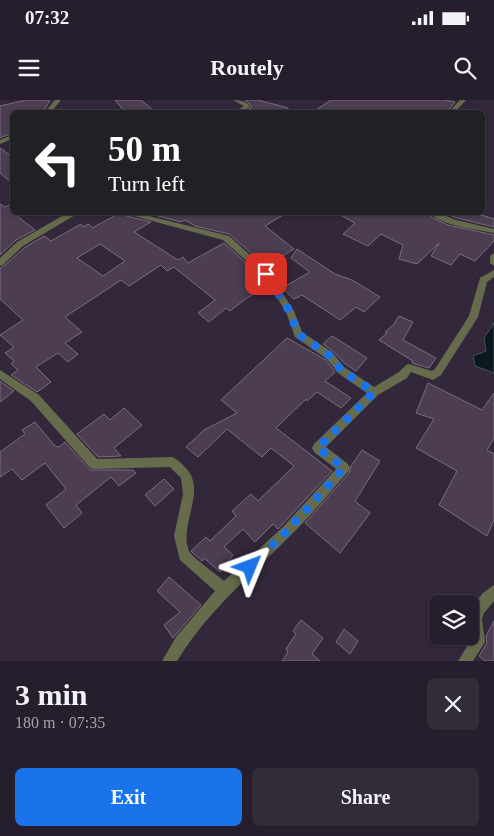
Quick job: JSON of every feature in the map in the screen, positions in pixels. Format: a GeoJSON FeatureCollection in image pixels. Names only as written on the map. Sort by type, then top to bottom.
{"type":"FeatureCollection","features":[{"type":"Feature","properties":{"kind":"street"},"geometry":{"type":"LineString","coordinates":[[50,110],[58,100]]}},
{"type":"Feature","properties":{"kind":"street"},"geometry":{"type":"LineString","coordinates":[[236,100],[246,104],[247,107],[241,110]]}},
{"type":"Feature","properties":{"kind":"street"},"geometry":{"type":"LineString","coordinates":[[454,110],[463,100]]}},
{"type":"Feature","properties":{"kind":"street"},"geometry":{"type":"LineString","coordinates":[[0,263],[20,244],[72,215]]}},
{"type":"Feature","properties":{"kind":"street"},"geometry":{"type":"LineString","coordinates":[[134,215],[226,238],[266,274],[290,312],[298,334],[330,356],[341,370],[374,392]]}},
{"type":"Feature","properties":{"kind":"street"},"geometry":{"type":"LineString","coordinates":[[434,215],[454,222],[494,231]]}},
{"type":"Feature","properties":{"kind":"street"},"geometry":{"type":"LineString","coordinates":[[494,256],[494,263]]}},
{"type":"Feature","properties":{"kind":"street"},"geometry":{"type":"LineString","coordinates":[[169,661],[181,642],[224,590],[287,531],[344,468],[318,448],[374,392],[404,375],[409,368],[414,368],[424,374],[433,376],[438,372],[473,317],[483,280],[494,273]]}},
{"type":"Feature","properties":{"kind":"street"},"geometry":{"type":"LineString","coordinates":[[0,374],[35,398],[94,464],[172,462],[186,475],[189,494],[180,536],[184,556],[224,590]]}},
{"type":"Feature","properties":{"kind":"street"},"geometry":{"type":"LineString","coordinates":[[465,661],[478,642],[474,620],[480,604],[494,592]]}},
{"type":"Feature","properties":{"kind":"shaded area"},"geometry":{"type":"Polygon","coordinates":[[[494,323],[494,373],[475,366],[473,356],[486,351],[484,338],[494,323]]]}},
{"type":"Feature","properties":{"kind":"building"},"geometry":{"type":"Polygon","coordinates":[[[26,100],[50,100],[44,110],[10,110],[10,134],[0,138],[0,106],[26,100]]]}},
{"type":"Feature","properties":{"kind":"building"},"geometry":{"type":"Polygon","coordinates":[[[115,100],[141,100],[153,110],[123,110],[115,100]]]}},
{"type":"Feature","properties":{"kind":"building"},"geometry":{"type":"Polygon","coordinates":[[[245,100],[258,100],[288,108],[288,110],[247,110],[252,107],[245,100]]]}},
{"type":"Feature","properties":{"kind":"building"},"geometry":{"type":"Polygon","coordinates":[[[331,100],[443,100],[455,102],[449,110],[316,110],[331,100]]]}},
{"type":"Feature","properties":{"kind":"building"},"geometry":{"type":"Polygon","coordinates":[[[0,148],[10,156],[10,181],[0,173],[0,148]]]}},
{"type":"Feature","properties":{"kind":"building"},"geometry":{"type":"Polygon","coordinates":[[[0,204],[5,207],[10,205],[10,215],[16,215],[35,230],[16,240],[0,255],[0,204]]]}},
{"type":"Feature","properties":{"kind":"building"},"geometry":{"type":"Polygon","coordinates":[[[116,215],[151,222],[134,232],[178,260],[183,257],[188,263],[224,243],[256,272],[254,273],[267,286],[230,311],[226,308],[209,322],[198,313],[215,300],[174,267],[167,271],[161,265],[129,286],[121,280],[65,317],[82,332],[65,343],[78,354],[68,362],[58,353],[36,367],[51,382],[37,392],[11,375],[18,370],[11,364],[14,361],[5,353],[14,347],[0,335],[23,320],[0,299],[0,268],[24,248],[44,236],[51,241],[81,224],[83,227],[89,224],[92,228],[116,215]],[[100,244],[77,258],[103,276],[125,261],[100,244]]]}},
{"type":"Feature","properties":{"kind":"building"},"geometry":{"type":"Polygon","coordinates":[[[154,215],[283,215],[265,226],[294,249],[266,266],[229,234],[195,226],[185,220],[181,222],[154,215]]]}},
{"type":"Feature","properties":{"kind":"building"},"geometry":{"type":"Polygon","coordinates":[[[340,215],[430,215],[448,225],[494,235],[494,241],[475,261],[460,254],[451,265],[431,256],[439,243],[417,264],[399,259],[403,245],[381,234],[368,246],[343,234],[355,223],[340,215]]]}},
{"type":"Feature","properties":{"kind":"building"},"geometry":{"type":"Polygon","coordinates":[[[450,215],[481,215],[494,219],[494,227],[450,215]]]}},
{"type":"Feature","properties":{"kind":"building"},"geometry":{"type":"Polygon","coordinates":[[[297,249],[335,274],[352,280],[380,297],[364,312],[356,307],[340,320],[302,295],[294,299],[282,288],[310,272],[291,258],[297,249]]]}},
{"type":"Feature","properties":{"kind":"building"},"geometry":{"type":"Polygon","coordinates":[[[399,316],[413,322],[403,340],[436,358],[429,368],[412,363],[413,361],[379,340],[387,333],[385,332],[394,324],[399,316]]]}},
{"type":"Feature","properties":{"kind":"building"},"geometry":{"type":"Polygon","coordinates":[[[332,336],[367,358],[356,371],[323,344],[332,336]]]}},
{"type":"Feature","properties":{"kind":"building"},"geometry":{"type":"Polygon","coordinates":[[[287,338],[326,360],[335,372],[325,381],[351,398],[341,408],[317,392],[307,401],[306,399],[276,428],[332,471],[278,529],[273,524],[255,542],[243,529],[224,547],[233,555],[220,572],[204,558],[202,561],[191,551],[206,537],[210,541],[236,516],[232,511],[251,494],[258,501],[294,466],[271,448],[262,457],[227,429],[198,457],[186,447],[204,430],[237,413],[221,400],[287,338]]]}},
{"type":"Feature","properties":{"kind":"building"},"geometry":{"type":"Polygon","coordinates":[[[0,381],[14,391],[0,402],[0,381]]]}},
{"type":"Feature","properties":{"kind":"building"},"geometry":{"type":"Polygon","coordinates":[[[428,383],[482,410],[494,393],[494,438],[487,450],[494,454],[494,520],[487,536],[439,505],[457,471],[416,448],[434,419],[416,413],[428,383]]]}},
{"type":"Feature","properties":{"kind":"building"},"geometry":{"type":"Polygon","coordinates":[[[124,408],[142,425],[114,448],[121,456],[98,457],[77,434],[104,414],[110,420],[124,408]]]}},
{"type":"Feature","properties":{"kind":"building"},"geometry":{"type":"Polygon","coordinates":[[[35,422],[55,446],[59,447],[65,442],[90,470],[133,470],[136,473],[119,486],[111,477],[76,505],[82,513],[64,528],[46,505],[66,489],[45,463],[22,480],[12,469],[0,477],[0,452],[25,434],[22,430],[35,422]]]}},
{"type":"Feature","properties":{"kind":"building"},"geometry":{"type":"Polygon","coordinates":[[[362,450],[380,461],[355,501],[370,513],[340,553],[305,523],[349,473],[351,466],[362,450]]]}},
{"type":"Feature","properties":{"kind":"building"},"geometry":{"type":"Polygon","coordinates":[[[164,479],[174,489],[155,506],[145,495],[164,479]]]}},
{"type":"Feature","properties":{"kind":"building"},"geometry":{"type":"Polygon","coordinates":[[[169,577],[201,605],[173,638],[164,625],[180,612],[157,591],[169,577]]]}},
{"type":"Feature","properties":{"kind":"building"},"geometry":{"type":"Polygon","coordinates":[[[301,620],[323,638],[312,654],[320,661],[282,661],[288,652],[286,649],[296,634],[293,631],[301,620]]]}},
{"type":"Feature","properties":{"kind":"building"},"geometry":{"type":"Polygon","coordinates":[[[494,621],[494,661],[485,661],[479,656],[487,643],[486,636],[494,621]]]}},
{"type":"Feature","properties":{"kind":"building"},"geometry":{"type":"Polygon","coordinates":[[[344,629],[358,641],[350,654],[336,642],[344,629]]]}},
{"type":"Feature","properties":{"kind":"route"},"geometry":{"type":"LineString","coordinates":[[250,567],[287,531],[344,468],[318,448],[374,392],[341,370],[330,356],[298,334],[290,312],[266,274]]}}]}
